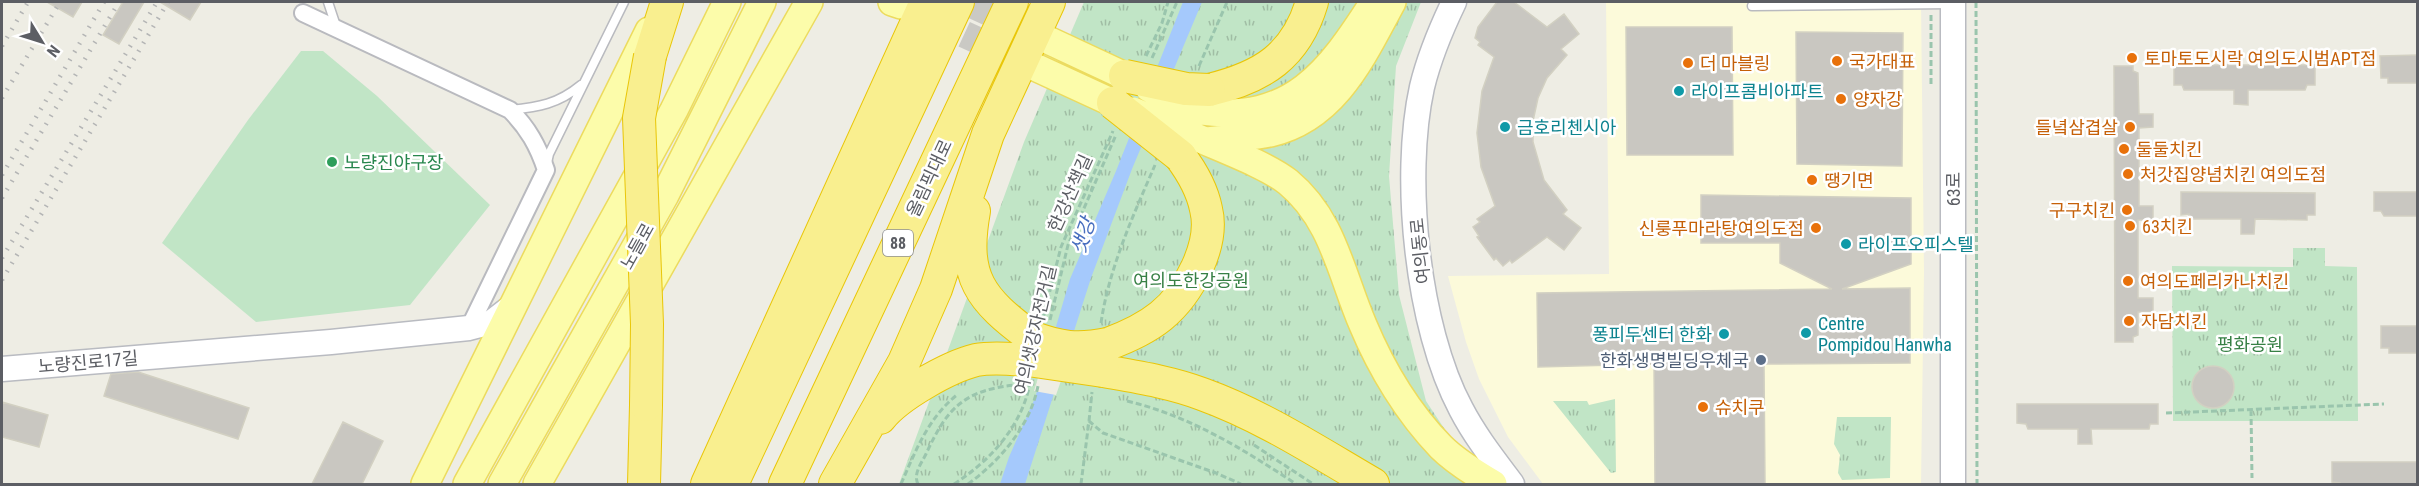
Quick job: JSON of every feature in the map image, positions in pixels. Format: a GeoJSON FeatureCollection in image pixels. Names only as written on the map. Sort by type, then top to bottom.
{"type":"FeatureCollection","features":[{"type":"Feature","properties":{"kind":"highway"},"geometry":{"type":"LineString","coordinates":[[644,484],[647,324],[639,117],[650,56],[665,2]]}},
{"type":"Feature","properties":{"kind":"highway"},"geometry":{"type":"LineString","coordinates":[[732,484],[958,2]]}},
{"type":"Feature","properties":{"kind":"highway","name":"올림픽대로"},"geometry":{"type":"LineString","coordinates":[[785,484],[1012,2]]}},
{"type":"Feature","properties":{"kind":"highway"},"geometry":{"type":"LineString","coordinates":[[834,484],[904,362],[936,290],[988,134],[1049,2]]}},
{"type":"Feature","properties":{"kind":"highway"},"geometry":{"type":"LineString","coordinates":[[1191,123],[1233,84],[1258,75],[1276,61],[1294,42],[1306,23],[1312,2]]}},
{"type":"Feature","properties":{"kind":"highway"},"geometry":{"type":"LineString","coordinates":[[707,484],[906,3]]}},
{"type":"Feature","properties":{"kind":"highway"},"geometry":{"type":"LineString","coordinates":[[1101,358],[1161,316],[1182,295],[1196,270],[1206,240],[1207,211],[1195,176],[1186,89],[1127,93]]}},
{"type":"Feature","properties":{"kind":"highway"},"geometry":{"type":"LineString","coordinates":[[1127,93],[1191,123]]}},
{"type":"Feature","properties":{"kind":"highway"},"geometry":{"type":"LineString","coordinates":[[988,134],[971,229],[970,253],[975,277],[987,300],[1035,356]]}},
{"type":"Feature","properties":{"kind":"highway"},"geometry":{"type":"LineString","coordinates":[[852,454],[890,405],[947,371],[975,360],[1035,356],[1101,358],[1157,381],[1201,393],[1239,410],[1296,439],[1373,484]]}},
{"type":"Feature","properties":{"kind":"main road"},"geometry":{"type":"LineString","coordinates":[[425,484],[665,2]]}},
{"type":"Feature","properties":{"kind":"main road","name":"노들로"},"geometry":{"type":"LineString","coordinates":[[467,484],[674,110],[727,2]]}},
{"type":"Feature","properties":{"kind":"main road","name":"노들로"},"geometry":{"type":"LineString","coordinates":[[502,484],[665,195],[762,2]]}},
{"type":"Feature","properties":{"kind":"main road"},"geometry":{"type":"LineString","coordinates":[[537,484],[809,2]]}},
{"type":"Feature","properties":{"kind":"main road"},"geometry":{"type":"LineString","coordinates":[[793,32],[824,5],[831,2]]}},
{"type":"Feature","properties":{"kind":"main road"},"geometry":{"type":"LineString","coordinates":[[1286,100],[1318,69],[1362,2]]}},
{"type":"Feature","properties":{"kind":"main road"},"geometry":{"type":"LineString","coordinates":[[1191,123],[1224,114],[1242,114],[1264,109],[1286,100],[1307,87],[1326,69],[1374,2]]}},
{"type":"Feature","properties":{"kind":"main road"},"geometry":{"type":"LineString","coordinates":[[1191,123],[1272,133],[1306,119],[1325,104],[1344,84],[1392,2]]}},
{"type":"Feature","properties":{"kind":"main road"},"geometry":{"type":"LineString","coordinates":[[1050,41],[1127,93]]}},
{"type":"Feature","properties":{"kind":"main road"},"geometry":{"type":"LineString","coordinates":[[1037,68],[1127,93]]}},
{"type":"Feature","properties":{"kind":"main road"},"geometry":{"type":"LineString","coordinates":[[1191,123],[1287,181],[1309,204],[1326,227],[1362,324],[1380,361],[1405,402],[1442,448],[1492,484]]}},
{"type":"Feature","properties":{"kind":"street","name":"여의동로"},"geometry":{"type":"LineString","coordinates":[[1454,2],[1432,52],[1422,87],[1416,122],[1414,162],[1416,242],[1426,305],[1439,357],[1460,408],[1512,484]]}},
{"type":"Feature","properties":{"kind":"street","name":"63로"},"geometry":{"type":"LineString","coordinates":[[1953,3],[1953,484]]}},
{"type":"Feature","properties":{"kind":"street"},"geometry":{"type":"LineString","coordinates":[[303,13],[510,110],[526,126],[538,147],[546,170],[469,328],[489,358]]}},
{"type":"Feature","properties":{"kind":"street","name":"노량진로17길"},"geometry":{"type":"LineString","coordinates":[[2,369],[469,328],[492,322],[514,305]]}},
{"type":"Feature","properties":{"kind":"lane"},"geometry":{"type":"LineString","coordinates":[[328,2],[337,29]]}},
{"type":"Feature","properties":{"kind":"lane"},"geometry":{"type":"LineString","coordinates":[[546,170],[549,154],[624,2]]}},
{"type":"Feature","properties":{"kind":"lane"},"geometry":{"type":"LineString","coordinates":[[1752,6],[1953,3]]}},
{"type":"Feature","properties":{"kind":"lane"},"geometry":{"type":"LineString","coordinates":[[510,110],[547,105],[566,97],[584,82]]}},
{"type":"Feature","properties":{"kind":"path","name":"한강산책길"},"geometry":{"type":"LineString","coordinates":[[954,484],[971,473],[1003,440],[1020,416],[1062,247],[1127,93],[1162,23],[1168,2]]}},
{"type":"Feature","properties":{"kind":"path","name":"여의샛강자전거길"},"geometry":{"type":"LineString","coordinates":[[968,484],[985,472],[1008,447],[1022,427],[1036,397],[1035,356],[1068,245],[1127,93],[1176,2]]}},
{"type":"Feature","properties":{"kind":"path"},"geometry":{"type":"LineString","coordinates":[[1081,484],[1089,421],[1101,358],[1110,278],[1134,214],[1191,123],[1227,2]]}},
{"type":"Feature","properties":{"kind":"path"},"geometry":{"type":"LineString","coordinates":[[1976,2],[1977,484]]}},
{"type":"Feature","properties":{"kind":"path"},"geometry":{"type":"LineString","coordinates":[[918,484],[916,475],[938,428],[954,408],[966,399],[992,387],[1035,356]]}},
{"type":"Feature","properties":{"kind":"path"},"geometry":{"type":"LineString","coordinates":[[901,484],[930,422],[960,392]]}},
{"type":"Feature","properties":{"kind":"path"},"geometry":{"type":"LineString","coordinates":[[1121,400],[1165,413],[1213,433],[1296,484]]}},
{"type":"Feature","properties":{"kind":"path"},"geometry":{"type":"LineString","coordinates":[[2166,413],[2384,404]]}},
{"type":"Feature","properties":{"kind":"path"},"geometry":{"type":"LineString","coordinates":[[2251,410],[2252,478]]}},
{"type":"Feature","properties":{"kind":"path"},"geometry":{"type":"LineString","coordinates":[[1089,421],[1103,433],[1241,484]]}},
{"type":"Feature","properties":{"kind":"path"},"geometry":{"type":"LineString","coordinates":[[1252,444],[1313,484]]}},
{"type":"Feature","properties":{"kind":"shaded area"},"geometry":{"type":"Polygon","coordinates":[[[1606,2],[1921,2],[1924,272],[1921,484],[1543,484],[1508,437],[1479,379],[1448,276],[1609,274],[1606,2]]]}},
{"type":"Feature","properties":{"kind":"green space","name":"여의도한강공원"},"geometry":{"type":"Polygon","coordinates":[[[1084,2],[1421,2],[1396,66],[1389,176],[1399,295],[1426,401],[1481,484],[899,484],[1024,142],[1084,2]]]}},
{"type":"Feature","properties":{"kind":"green space","name":"노량진야구장"},"geometry":{"type":"Polygon","coordinates":[[[301,51],[323,51],[377,96],[490,205],[410,305],[256,322],[162,243],[248,120],[301,51]]]}},
{"type":"Feature","properties":{"kind":"green space","name":"평화공원"},"geometry":{"type":"Polygon","coordinates":[[[2293,248],[2325,248],[2325,266],[2357,267],[2358,421],[2173,421],[2172,266],[2293,267],[2293,248]]]}},
{"type":"Feature","properties":{"kind":"green space"},"geometry":{"type":"Polygon","coordinates":[[[1615,399],[1616,472],[1611,473],[1553,401],[1587,401],[1589,405],[1615,399]]]}},
{"type":"Feature","properties":{"kind":"green space"},"geometry":{"type":"Polygon","coordinates":[[[1837,417],[1891,417],[1890,478],[1842,480],[1838,473],[1840,455],[1834,444],[1837,417]]]}},
{"type":"Feature","properties":{"kind":"water"},"geometry":{"type":"Polygon","coordinates":[[[1183,2],[1202,2],[1132,169],[1091,278],[1025,484],[1000,484],[1009,457],[1035,398],[1070,279],[1183,2]]]}},
{"type":"Feature","properties":{"kind":"pier"},"geometry":{"type":"Polygon","coordinates":[[[1051,334],[1076,338],[1056,395],[1034,391],[1051,334]]]}},
{"type":"Feature","properties":{"kind":"building"},"geometry":{"type":"Polygon","coordinates":[[[47,2],[82,2],[73,17],[47,2]]]}},
{"type":"Feature","properties":{"kind":"building"},"geometry":{"type":"Polygon","coordinates":[[[123,2],[144,2],[119,44],[103,35],[123,2]]]}},
{"type":"Feature","properties":{"kind":"building"},"geometry":{"type":"Polygon","coordinates":[[[160,2],[201,2],[190,20],[160,2]]]}},
{"type":"Feature","properties":{"kind":"building"},"geometry":{"type":"Polygon","coordinates":[[[1497,2],[1514,2],[1547,27],[1564,14],[1579,34],[1561,49],[1567,55],[1547,78],[1538,98],[1533,121],[1533,142],[1544,180],[1567,210],[1563,214],[1581,228],[1564,250],[1547,237],[1512,263],[1510,260],[1503,266],[1496,258],[1494,260],[1477,237],[1479,236],[1473,227],[1480,222],[1477,219],[1495,206],[1481,167],[1477,133],[1482,91],[1494,57],[1478,45],[1480,42],[1475,38],[1478,27],[1497,2]]]}},
{"type":"Feature","properties":{"kind":"building","name":"라이프콤비아파트"},"geometry":{"type":"Polygon","coordinates":[[[1626,27],[1732,27],[1733,155],[1627,155],[1626,27]]]}},
{"type":"Feature","properties":{"kind":"building"},"geometry":{"type":"Polygon","coordinates":[[[1796,32],[1903,33],[1902,166],[1797,164],[1796,32]]]}},
{"type":"Feature","properties":{"kind":"building"},"geometry":{"type":"Polygon","coordinates":[[[2418,55],[2418,83],[2388,83],[2388,78],[2381,78],[2380,56],[2418,55]]]}},
{"type":"Feature","properties":{"kind":"building"},"geometry":{"type":"Polygon","coordinates":[[[2174,65],[2315,65],[2315,85],[2307,85],[2305,90],[2248,90],[2248,105],[2234,104],[2234,90],[2184,90],[2182,85],[2174,85],[2174,65]]]}},
{"type":"Feature","properties":{"kind":"building"},"geometry":{"type":"Polygon","coordinates":[[[2114,66],[2133,66],[2133,71],[2138,73],[2139,114],[2153,114],[2153,127],[2139,128],[2139,206],[2153,206],[2153,220],[2138,220],[2138,298],[2153,298],[2153,312],[2138,312],[2138,335],[2133,337],[2133,342],[2115,342],[2114,66]]]}},
{"type":"Feature","properties":{"kind":"building"},"geometry":{"type":"Polygon","coordinates":[[[2181,192],[2315,193],[2315,215],[2307,215],[2307,220],[2255,219],[2254,234],[2241,234],[2241,219],[2189,219],[2189,214],[2181,215],[2181,192]]]}},
{"type":"Feature","properties":{"kind":"building"},"geometry":{"type":"Polygon","coordinates":[[[2374,192],[2418,192],[2418,216],[2384,216],[2381,211],[2374,211],[2374,192]]]}},
{"type":"Feature","properties":{"kind":"building"},"geometry":{"type":"Polygon","coordinates":[[[1701,195],[1911,198],[1911,264],[1842,289],[1910,288],[1910,363],[1764,364],[1765,484],[1655,484],[1654,364],[1538,367],[1537,293],[1832,289],[1780,263],[1780,243],[1701,243],[1701,195]]]}},
{"type":"Feature","properties":{"kind":"building"},"geometry":{"type":"Polygon","coordinates":[[[2381,326],[2418,326],[2418,353],[2389,353],[2389,348],[2381,348],[2381,326]]]}},
{"type":"Feature","properties":{"kind":"building"},"geometry":{"type":"Polygon","coordinates":[[[2213,366],[2228,372],[2234,387],[2228,402],[2213,408],[2198,402],[2192,387],[2198,372],[2213,366]]]}},
{"type":"Feature","properties":{"kind":"building"},"geometry":{"type":"Polygon","coordinates":[[[138,372],[249,408],[238,439],[104,396],[111,374],[138,372]]]}},
{"type":"Feature","properties":{"kind":"building"},"geometry":{"type":"Polygon","coordinates":[[[2,402],[48,415],[39,447],[2,437],[2,402]]]}},
{"type":"Feature","properties":{"kind":"building"},"geometry":{"type":"Polygon","coordinates":[[[2017,404],[2158,404],[2158,424],[2150,424],[2149,429],[2091,429],[2092,444],[2078,444],[2078,429],[2028,429],[2026,424],[2017,423],[2017,404]]]}},
{"type":"Feature","properties":{"kind":"building"},"geometry":{"type":"Polygon","coordinates":[[[343,422],[383,441],[362,484],[312,484],[343,422]]]}},
{"type":"Feature","properties":{"kind":"building"},"geometry":{"type":"Polygon","coordinates":[[[2332,462],[2418,462],[2418,484],[2340,484],[2332,482],[2332,462]]]}},
{"type":"Feature","properties":{"kind":"tunnel"},"geometry":{"type":"LineString","coordinates":[[966,2],[1022,28]]}},
{"type":"Feature","properties":{"kind":"tunnel"},"geometry":{"type":"LineString","coordinates":[[927,17],[1009,55]]}},
{"type":"Feature","properties":{"kind":"railway"},"geometry":{"type":"LineString","coordinates":[[2,46],[28,2]]}},
{"type":"Feature","properties":{"kind":"railway"},"geometry":{"type":"LineString","coordinates":[[2,98],[60,2]]}},
{"type":"Feature","properties":{"kind":"railway"},"geometry":{"type":"LineString","coordinates":[[2,175],[104,2]]}},
{"type":"Feature","properties":{"kind":"railway"},"geometry":{"type":"LineString","coordinates":[[2,198],[119,2]]}},
{"type":"Feature","properties":{"kind":"railway"},"geometry":{"type":"LineString","coordinates":[[2,258],[157,2]]}},
{"type":"Feature","properties":{"kind":"railway"},"geometry":{"type":"LineString","coordinates":[[2,280],[168,2]]}},
{"type":"Feature","properties":{"kind":"place","name":"토마토도시락 여의도시범APT점"},"geometry":{"type":"Point","coordinates":[2132,58]}},
{"type":"Feature","properties":{"kind":"place","name":"국가대표"},"geometry":{"type":"Point","coordinates":[1837,61]}},
{"type":"Feature","properties":{"kind":"place","name":"더 마블링"},"geometry":{"type":"Point","coordinates":[1688,63]}},
{"type":"Feature","properties":{"kind":"place","name":"라이프콤비아파트"},"geometry":{"type":"Point","coordinates":[1679,91]}},
{"type":"Feature","properties":{"kind":"place","name":"양자강"},"geometry":{"type":"Point","coordinates":[1841,99]}},
{"type":"Feature","properties":{"kind":"place","name":"금호리첸시아"},"geometry":{"type":"Point","coordinates":[1505,127]}},
{"type":"Feature","properties":{"kind":"place","name":"들녘삼겹살"},"geometry":{"type":"Point","coordinates":[2130,127]}},
{"type":"Feature","properties":{"kind":"place","name":"둘둘치킨"},"geometry":{"type":"Point","coordinates":[2124,149]}},
{"type":"Feature","properties":{"kind":"place","name":"노량진야구장"},"geometry":{"type":"Point","coordinates":[332,162]}},
{"type":"Feature","properties":{"kind":"place","name":"처갓집양념치킨 여의도점"},"geometry":{"type":"Point","coordinates":[2128,174]}},
{"type":"Feature","properties":{"kind":"place","name":"땡기면"},"geometry":{"type":"Point","coordinates":[1812,180]}},
{"type":"Feature","properties":{"kind":"place","name":"구구치킨"},"geometry":{"type":"Point","coordinates":[2127,210]}},
{"type":"Feature","properties":{"kind":"place","name":"63치킨"},"geometry":{"type":"Point","coordinates":[2130,226]}},
{"type":"Feature","properties":{"kind":"place","name":"신룽푸마라탕여의도점"},"geometry":{"type":"Point","coordinates":[1816,228]}},
{"type":"Feature","properties":{"kind":"place","name":"라이프오피스텔"},"geometry":{"type":"Point","coordinates":[1846,244]}},
{"type":"Feature","properties":{"kind":"place","name":"여의도페리카나치킨"},"geometry":{"type":"Point","coordinates":[2128,281]}},
{"type":"Feature","properties":{"kind":"place","name":"자담치킨"},"geometry":{"type":"Point","coordinates":[2129,321]}},
{"type":"Feature","properties":{"kind":"place","name":"Centre Pompidou Hanwha"},"geometry":{"type":"Point","coordinates":[1806,333]}},
{"type":"Feature","properties":{"kind":"place","name":"퐁피두센터 한화"},"geometry":{"type":"Point","coordinates":[1724,334]}},
{"type":"Feature","properties":{"kind":"place","name":"한화생명빌딩우체국"},"geometry":{"type":"Point","coordinates":[1761,360]}},
{"type":"Feature","properties":{"kind":"place","name":"슈치쿠"},"geometry":{"type":"Point","coordinates":[1703,407]}},
{"type":"Feature","properties":{"kind":"water label","name":"샛강"},"geometry":{"type":"Point","coordinates":[1083,236]}}]}
